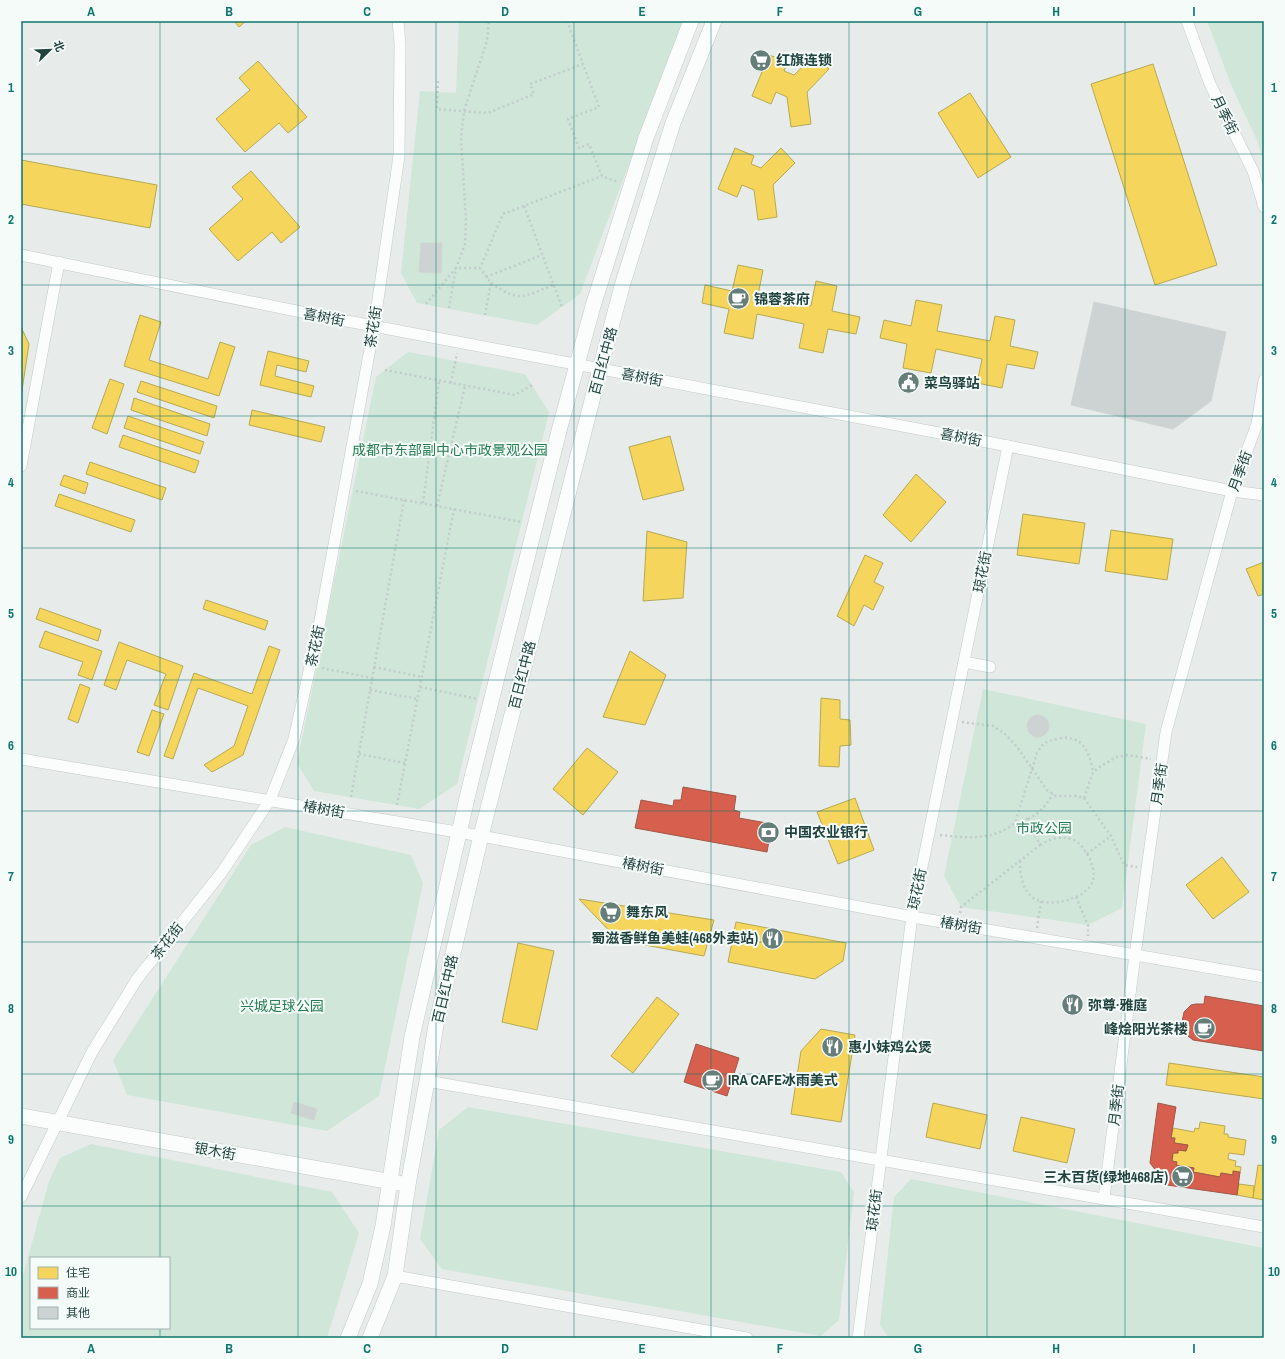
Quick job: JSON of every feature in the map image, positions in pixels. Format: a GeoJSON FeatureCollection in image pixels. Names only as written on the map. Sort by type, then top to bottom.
{"type":"FeatureCollection","features":[{"type":"Feature","properties":{"kind":"street","name":"茶花街"},"geometry":{"type":"LineString","coordinates":[[21,1197],[92,1052],[137,980],[222,872],[270,800],[294,739],[319,626],[374,327],[399,156],[400,44],[398,21]]}},
{"type":"Feature","properties":{"kind":"street","name":"百日红中路"},"geometry":{"type":"LineString","coordinates":[[348,1338],[370,1284],[383,1226],[412,1037],[474,766],[558,435],[594,306],[646,138],[691,21]]}},
{"type":"Feature","properties":{"kind":"street","name":"百日红中路"},"geometry":{"type":"LineString","coordinates":[[370,1338],[395,1276],[408,1185],[436,1025],[481,836],[600,369],[622,286],[673,123],[714,21]]}},
{"type":"Feature","properties":{"kind":"street","name":"月季街"},"geometry":{"type":"LineString","coordinates":[[1187,21],[1210,84],[1253,171],[1264,207]]}},
{"type":"Feature","properties":{"kind":"street","name":"喜树街"},"geometry":{"type":"LineString","coordinates":[[21,255],[374,327],[1008,446],[1232,491],[1264,496]]}},
{"type":"Feature","properties":{"kind":"street"},"geometry":{"type":"LineString","coordinates":[[21,466],[23,438],[59,262]]}},
{"type":"Feature","properties":{"kind":"street","name":"月季街"},"geometry":{"type":"LineString","coordinates":[[1104,1198],[1135,955],[1166,732],[1232,491],[1257,424],[1264,380]]}},
{"type":"Feature","properties":{"kind":"street","name":"琼花街"},"geometry":{"type":"LineString","coordinates":[[858,1338],[912,916],[1008,446]]}},
{"type":"Feature","properties":{"kind":"street"},"geometry":{"type":"LineString","coordinates":[[964,662],[990,667]]}},
{"type":"Feature","properties":{"kind":"street","name":"椿树街"},"geometry":{"type":"LineString","coordinates":[[21,758],[481,836],[959,925],[1264,977]]}},
{"type":"Feature","properties":{"kind":"street"},"geometry":{"type":"LineString","coordinates":[[427,1080],[1264,1227]]}},
{"type":"Feature","properties":{"kind":"street","name":"银木街"},"geometry":{"type":"LineString","coordinates":[[21,1116],[408,1185]]}},
{"type":"Feature","properties":{"kind":"street"},"geometry":{"type":"LineString","coordinates":[[395,1276],[747,1338]]}},
{"type":"Feature","properties":{"kind":"path"},"geometry":{"type":"LineString","coordinates":[[450,308],[456,268],[465,244],[466,221],[461,138],[464,111],[487,41],[489,21]]}},
{"type":"Feature","properties":{"kind":"path"},"geometry":{"type":"LineString","coordinates":[[567,21],[599,107],[568,119],[579,148],[589,144],[602,176]]}},
{"type":"Feature","properties":{"kind":"path"},"geometry":{"type":"LineString","coordinates":[[438,81],[437,109],[488,113],[534,94],[530,84],[583,64]]}},
{"type":"Feature","properties":{"kind":"path"},"geometry":{"type":"LineString","coordinates":[[480,268],[503,214],[602,176],[622,183]]}},
{"type":"Feature","properties":{"kind":"path"},"geometry":{"type":"LineString","coordinates":[[524,206],[562,307]]}},
{"type":"Feature","properties":{"kind":"path"},"geometry":{"type":"LineString","coordinates":[[486,277],[542,255]]}},
{"type":"Feature","properties":{"kind":"path"},"geometry":{"type":"LineString","coordinates":[[456,268],[480,268]]}},
{"type":"Feature","properties":{"kind":"path"},"geometry":{"type":"LineString","coordinates":[[426,304],[456,268]]}},
{"type":"Feature","properties":{"kind":"path"},"geometry":{"type":"LineString","coordinates":[[480,268],[491,283],[506,293],[518,297],[553,285]]}},
{"type":"Feature","properties":{"kind":"path"},"geometry":{"type":"LineString","coordinates":[[485,315],[491,283]]}},
{"type":"Feature","properties":{"kind":"path"},"geometry":{"type":"LineString","coordinates":[[452,383],[458,342]]}},
{"type":"Feature","properties":{"kind":"path"},"geometry":{"type":"LineString","coordinates":[[385,370],[515,395],[532,385]]}},
{"type":"Feature","properties":{"kind":"path"},"geometry":{"type":"LineString","coordinates":[[423,503],[439,381]]}},
{"type":"Feature","properties":{"kind":"path"},"geometry":{"type":"LineString","coordinates":[[437,506],[465,386]]}},
{"type":"Feature","properties":{"kind":"path"},"geometry":{"type":"LineString","coordinates":[[353,490],[522,522]]}},
{"type":"Feature","properties":{"kind":"path"},"geometry":{"type":"LineString","coordinates":[[351,797],[404,500]]}},
{"type":"Feature","properties":{"kind":"path"},"geometry":{"type":"LineString","coordinates":[[397,805],[454,510]]}},
{"type":"Feature","properties":{"kind":"path"},"geometry":{"type":"LineString","coordinates":[[317,667],[372,678]]}},
{"type":"Feature","properties":{"kind":"path"},"geometry":{"type":"LineString","coordinates":[[374,667],[422,677]]}},
{"type":"Feature","properties":{"kind":"path"},"geometry":{"type":"LineString","coordinates":[[420,687],[478,699]]}},
{"type":"Feature","properties":{"kind":"path"},"geometry":{"type":"LineString","coordinates":[[370,690],[418,699]]}},
{"type":"Feature","properties":{"kind":"path"},"geometry":{"type":"LineString","coordinates":[[952,721],[993,726],[1004,734],[1017,747],[1047,790],[1056,796],[1077,796],[1084,798],[1111,836],[1124,865],[1147,869]]}},
{"type":"Feature","properties":{"kind":"path"},"geometry":{"type":"LineString","coordinates":[[1015,823],[1036,757],[1042,745],[1050,740],[1071,738],[1079,741],[1087,750],[1091,760],[1093,772],[1084,798]]}},
{"type":"Feature","properties":{"kind":"path"},"geometry":{"type":"LineString","coordinates":[[359,754],[405,763]]}},
{"type":"Feature","properties":{"kind":"path"},"geometry":{"type":"LineString","coordinates":[[1093,772],[1116,757],[1127,755],[1163,760]]}},
{"type":"Feature","properties":{"kind":"path"},"geometry":{"type":"LineString","coordinates":[[929,834],[979,837],[1005,831],[1015,823],[1034,816],[1044,808],[1053,794]]}},
{"type":"Feature","properties":{"kind":"path"},"geometry":{"type":"LineString","coordinates":[[1028,819],[1040,845]]}},
{"type":"Feature","properties":{"kind":"path"},"geometry":{"type":"LineString","coordinates":[[1087,854],[1111,836]]}},
{"type":"Feature","properties":{"kind":"path"},"geometry":{"type":"LineString","coordinates":[[959,925],[961,907],[1040,845],[1048,840],[1057,837],[1070,838],[1077,842],[1087,854],[1094,870],[1093,880],[1088,888],[1076,897],[1063,901],[1041,901],[1035,898],[1028,891],[1023,883],[1020,873],[1020,861]]}},
{"type":"Feature","properties":{"kind":"path"},"geometry":{"type":"LineString","coordinates":[[1076,897],[1088,925],[1088,947]]}},
{"type":"Feature","properties":{"kind":"path"},"geometry":{"type":"LineString","coordinates":[[1035,938],[1041,901]]}},
{"type":"Feature","properties":{"kind":"green space"},"geometry":{"type":"Polygon","coordinates":[[[459,21],[683,21],[580,294],[537,325],[417,303],[401,273],[420,91],[456,93],[459,21]]]}},
{"type":"Feature","properties":{"kind":"green space"},"geometry":{"type":"Polygon","coordinates":[[[1207,21],[1264,21],[1264,160],[1256,138],[1232,87],[1207,21]]]}},
{"type":"Feature","properties":{"kind":"green space","name":"成都市东部副中心市政景观公园"},"geometry":{"type":"Polygon","coordinates":[[[408,352],[525,374],[549,412],[457,784],[419,809],[314,791],[297,763],[376,377],[408,352]]]}},
{"type":"Feature","properties":{"kind":"green space","name":"市政公园"},"geometry":{"type":"Polygon","coordinates":[[[983,689],[1146,724],[1122,908],[1088,925],[961,907],[944,876],[983,689]]]}},
{"type":"Feature","properties":{"kind":"green space","name":"兴城足球公园"},"geometry":{"type":"Polygon","coordinates":[[[285,827],[411,855],[423,883],[379,1096],[327,1131],[127,1095],[113,1060],[251,845],[285,827]]]}},
{"type":"Feature","properties":{"kind":"green space"},"geometry":{"type":"Polygon","coordinates":[[[468,1107],[841,1172],[854,1192],[839,1320],[821,1336],[442,1269],[420,1239],[439,1130],[468,1107]]]}},
{"type":"Feature","properties":{"kind":"green space"},"geometry":{"type":"Polygon","coordinates":[[[91,1144],[332,1192],[359,1233],[327,1338],[21,1338],[21,1283],[49,1181],[60,1158],[91,1144]]]}},
{"type":"Feature","properties":{"kind":"green space"},"geometry":{"type":"Polygon","coordinates":[[[911,1179],[1264,1248],[1264,1338],[889,1338],[880,1325],[894,1197],[911,1179]]]}},
{"type":"Feature","properties":{"kind":"building: 住宅"},"geometry":{"type":"Polygon","coordinates":[[[234,21],[246,21],[239,27],[234,21]]]}},
{"type":"Feature","properties":{"kind":"building: 住宅"},"geometry":{"type":"Polygon","coordinates":[[[769,55],[788,62],[784,71],[794,75],[815,55],[829,69],[807,92],[811,124],[791,127],[787,97],[776,92],[771,104],[752,96],[769,55]]]}},
{"type":"Feature","properties":{"kind":"building: 住宅"},"geometry":{"type":"Polygon","coordinates":[[[258,61],[307,117],[288,133],[279,123],[245,152],[216,119],[250,90],[239,78],[258,61]]]}},
{"type":"Feature","properties":{"kind":"building: 住宅"},"geometry":{"type":"Polygon","coordinates":[[[1153,64],[1217,265],[1155,285],[1091,84],[1153,64]]]}},
{"type":"Feature","properties":{"kind":"building: 住宅"},"geometry":{"type":"Polygon","coordinates":[[[970,93],[1011,157],[978,178],[938,113],[970,93]]]}},
{"type":"Feature","properties":{"kind":"building: 住宅"},"geometry":{"type":"Polygon","coordinates":[[[735,148],[754,156],[751,164],[761,168],[781,148],[795,163],[773,185],[777,217],[758,220],[754,190],[742,185],[737,197],[718,189],[735,148]]]}},
{"type":"Feature","properties":{"kind":"building: 住宅"},"geometry":{"type":"Polygon","coordinates":[[[21,160],[157,185],[150,228],[21,204],[21,160]]]}},
{"type":"Feature","properties":{"kind":"building: 住宅"},"geometry":{"type":"Polygon","coordinates":[[[251,171],[300,227],[281,243],[272,232],[238,261],[209,229],[243,199],[232,187],[251,171]]]}},
{"type":"Feature","properties":{"kind":"building: 住宅"},"geometry":{"type":"Polygon","coordinates":[[[738,265],[763,270],[758,295],[811,306],[816,281],[837,286],[832,311],[860,317],[856,334],[828,329],[823,353],[799,348],[804,324],[757,314],[753,339],[724,333],[729,309],[702,303],[705,285],[732,291],[738,265]]]}},
{"type":"Feature","properties":{"kind":"building: 住宅"},"geometry":{"type":"Polygon","coordinates":[[[916,300],[942,305],[937,331],[990,341],[995,316],[1015,320],[1010,346],[1038,352],[1034,369],[1007,364],[1002,388],[977,383],[982,359],[936,349],[931,373],[903,368],[907,344],[880,338],[884,320],[911,326],[916,300]]]}},
{"type":"Feature","properties":{"kind":"building: 住宅"},"geometry":{"type":"Polygon","coordinates":[[[140,315],[161,322],[149,360],[208,379],[220,342],[235,347],[219,396],[124,366],[140,315]]]}},
{"type":"Feature","properties":{"kind":"building: 住宅"},"geometry":{"type":"Polygon","coordinates":[[[21,327],[29,344],[21,397],[21,327]]]}},
{"type":"Feature","properties":{"kind":"building: 住宅"},"geometry":{"type":"Polygon","coordinates":[[[268,351],[309,361],[306,372],[277,365],[275,376],[314,386],[311,397],[260,385],[268,351]]]}},
{"type":"Feature","properties":{"kind":"building: 住宅"},"geometry":{"type":"Polygon","coordinates":[[[110,379],[124,384],[107,434],[92,428],[110,379]]]}},
{"type":"Feature","properties":{"kind":"building: 住宅"},"geometry":{"type":"Polygon","coordinates":[[[141,381],[217,406],[214,418],[137,392],[141,381]]]}},
{"type":"Feature","properties":{"kind":"building: 住宅"},"geometry":{"type":"Polygon","coordinates":[[[134,398],[210,424],[207,436],[131,410],[134,398]]]}},
{"type":"Feature","properties":{"kind":"building: 住宅"},"geometry":{"type":"Polygon","coordinates":[[[252,410],[325,427],[321,442],[249,425],[252,410]]]}},
{"type":"Feature","properties":{"kind":"building: 住宅"},"geometry":{"type":"Polygon","coordinates":[[[128,416],[204,442],[200,454],[124,428],[128,416]]]}},
{"type":"Feature","properties":{"kind":"building: 住宅"},"geometry":{"type":"Polygon","coordinates":[[[123,435],[199,461],[195,473],[119,447],[123,435]]]}},
{"type":"Feature","properties":{"kind":"building: 住宅"},"geometry":{"type":"Polygon","coordinates":[[[670,436],[684,490],[643,500],[629,447],[670,436]]]}},
{"type":"Feature","properties":{"kind":"building: 住宅"},"geometry":{"type":"Polygon","coordinates":[[[90,462],[166,488],[162,500],[86,474],[90,462]]]}},
{"type":"Feature","properties":{"kind":"building: 住宅"},"geometry":{"type":"Polygon","coordinates":[[[916,474],[946,502],[911,542],[883,515],[916,474]]]}},
{"type":"Feature","properties":{"kind":"building: 住宅"},"geometry":{"type":"Polygon","coordinates":[[[64,475],[88,483],[85,494],[60,485],[64,475]]]}},
{"type":"Feature","properties":{"kind":"building: 住宅"},"geometry":{"type":"Polygon","coordinates":[[[59,494],[135,520],[131,532],[55,506],[59,494]]]}},
{"type":"Feature","properties":{"kind":"building: 住宅"},"geometry":{"type":"Polygon","coordinates":[[[1023,514],[1085,523],[1079,564],[1017,555],[1023,514]]]}},
{"type":"Feature","properties":{"kind":"building: 住宅"},"geometry":{"type":"Polygon","coordinates":[[[1111,530],[1173,539],[1167,580],[1105,571],[1111,530]]]}},
{"type":"Feature","properties":{"kind":"building: 住宅"},"geometry":{"type":"Polygon","coordinates":[[[647,531],[687,542],[683,598],[643,601],[647,531]]]}},
{"type":"Feature","properties":{"kind":"building: 住宅"},"geometry":{"type":"Polygon","coordinates":[[[865,555],[883,563],[874,582],[884,587],[873,610],[864,605],[854,626],[837,616],[865,555]]]}},
{"type":"Feature","properties":{"kind":"building: 住宅"},"geometry":{"type":"Polygon","coordinates":[[[1264,562],[1264,594],[1258,596],[1246,569],[1264,562]]]}},
{"type":"Feature","properties":{"kind":"building: 住宅"},"geometry":{"type":"Polygon","coordinates":[[[206,600],[268,621],[265,630],[203,609],[206,600]]]}},
{"type":"Feature","properties":{"kind":"building: 住宅"},"geometry":{"type":"Polygon","coordinates":[[[40,608],[101,630],[98,641],[36,619],[40,608]]]}},
{"type":"Feature","properties":{"kind":"building: 住宅"},"geometry":{"type":"Polygon","coordinates":[[[45,631],[102,651],[92,680],[78,675],[83,662],[39,647],[45,631]]]}},
{"type":"Feature","properties":{"kind":"building: 住宅"},"geometry":{"type":"Polygon","coordinates":[[[119,642],[183,666],[168,710],[154,705],[166,674],[127,660],[116,690],[104,685],[119,642]]]}},
{"type":"Feature","properties":{"kind":"building: 住宅"},"geometry":{"type":"Polygon","coordinates":[[[269,646],[280,650],[243,755],[212,772],[204,765],[234,746],[248,706],[198,688],[173,759],[164,756],[194,673],[252,694],[269,646]]]}},
{"type":"Feature","properties":{"kind":"building: 住宅"},"geometry":{"type":"Polygon","coordinates":[[[630,651],[666,675],[645,725],[603,717],[630,651]]]}},
{"type":"Feature","properties":{"kind":"building: 住宅"},"geometry":{"type":"Polygon","coordinates":[[[80,684],[90,688],[78,723],[68,719],[80,684]]]}},
{"type":"Feature","properties":{"kind":"building: 住宅"},"geometry":{"type":"Polygon","coordinates":[[[821,698],[840,700],[840,719],[850,720],[851,745],[840,746],[839,767],[819,766],[821,698]]]}},
{"type":"Feature","properties":{"kind":"building: 住宅"},"geometry":{"type":"Polygon","coordinates":[[[152,710],[164,714],[149,756],[137,752],[152,710]]]}},
{"type":"Feature","properties":{"kind":"building: 住宅"},"geometry":{"type":"Polygon","coordinates":[[[587,748],[618,772],[583,815],[553,789],[587,748]]]}},
{"type":"Feature","properties":{"kind":"building: 住宅"},"geometry":{"type":"Polygon","coordinates":[[[855,798],[874,850],[838,864],[817,812],[855,798]]]}},
{"type":"Feature","properties":{"kind":"building: 住宅"},"geometry":{"type":"Polygon","coordinates":[[[1222,857],[1249,892],[1213,919],[1186,885],[1222,857]]]}},
{"type":"Feature","properties":{"kind":"building: 住宅"},"geometry":{"type":"Polygon","coordinates":[[[579,899],[714,920],[704,956],[618,940],[579,899]]]}},
{"type":"Feature","properties":{"kind":"building: 住宅"},"geometry":{"type":"Polygon","coordinates":[[[736,922],[846,943],[843,961],[815,979],[728,962],[736,922]]]}},
{"type":"Feature","properties":{"kind":"building: 住宅"},"geometry":{"type":"Polygon","coordinates":[[[518,943],[554,951],[537,1030],[502,1022],[518,943]]]}},
{"type":"Feature","properties":{"kind":"building: 住宅"},"geometry":{"type":"Polygon","coordinates":[[[657,997],[679,1014],[633,1073],[611,1056],[657,997]]]}},
{"type":"Feature","properties":{"kind":"building: 住宅"},"geometry":{"type":"Polygon","coordinates":[[[821,1029],[855,1035],[841,1122],[791,1114],[801,1051],[821,1029]]]}},
{"type":"Feature","properties":{"kind":"building: 住宅"},"geometry":{"type":"Polygon","coordinates":[[[1169,1063],[1264,1077],[1264,1099],[1166,1085],[1169,1063]]]}},
{"type":"Feature","properties":{"kind":"building: 住宅"},"geometry":{"type":"Polygon","coordinates":[[[933,1103],[987,1115],[980,1149],[926,1137],[933,1103]]]}},
{"type":"Feature","properties":{"kind":"building: 住宅"},"geometry":{"type":"Polygon","coordinates":[[[1021,1117],[1075,1129],[1067,1163],[1013,1151],[1021,1117]]]}},
{"type":"Feature","properties":{"kind":"building: 住宅"},"geometry":{"type":"Polygon","coordinates":[[[1200,1122],[1225,1126],[1224,1134],[1228,1134],[1228,1137],[1246,1140],[1244,1155],[1229,1153],[1228,1159],[1236,1161],[1235,1166],[1241,1167],[1240,1173],[1233,1171],[1233,1175],[1221,1173],[1220,1177],[1193,1172],[1194,1168],[1176,1165],[1177,1162],[1172,1161],[1173,1153],[1178,1153],[1178,1150],[1186,1151],[1188,1145],[1174,1143],[1175,1138],[1171,1138],[1173,1128],[1194,1132],[1195,1128],[1199,1129],[1200,1122]]]}},
{"type":"Feature","properties":{"kind":"building: 住宅"},"geometry":{"type":"Polygon","coordinates":[[[1258,1165],[1264,1166],[1264,1200],[1253,1198],[1258,1165]]]}},
{"type":"Feature","properties":{"kind":"building: 住宅"},"geometry":{"type":"Polygon","coordinates":[[[1239,1184],[1254,1186],[1253,1198],[1237,1195],[1239,1184]]]}},
{"type":"Feature","properties":{"kind":"building: 商业"},"geometry":{"type":"Polygon","coordinates":[[[683,787],[736,796],[734,810],[740,812],[739,818],[772,824],[767,852],[635,828],[641,800],[673,806],[674,800],[681,800],[683,787]]]}},
{"type":"Feature","properties":{"kind":"building: 商业"},"geometry":{"type":"Polygon","coordinates":[[[1205,996],[1264,1006],[1264,1051],[1193,1040],[1188,1036],[1183,1028],[1182,1022],[1184,1012],[1191,1005],[1204,1004],[1205,996]]]}},
{"type":"Feature","properties":{"kind":"building: 商业"},"geometry":{"type":"Polygon","coordinates":[[[696,1044],[739,1058],[727,1096],[684,1082],[696,1044]]]}},
{"type":"Feature","properties":{"kind":"building: 商业"},"geometry":{"type":"Polygon","coordinates":[[[1158,1103],[1176,1107],[1171,1138],[1175,1138],[1174,1143],[1188,1145],[1186,1151],[1178,1150],[1178,1153],[1173,1153],[1172,1161],[1177,1162],[1176,1165],[1194,1168],[1193,1172],[1220,1177],[1221,1173],[1233,1175],[1233,1171],[1240,1172],[1237,1195],[1167,1185],[1150,1163],[1158,1103]]]}},
{"type":"Feature","properties":{"kind":"building: 其他"},"geometry":{"type":"Polygon","coordinates":[[[421,243],[442,243],[441,273],[419,272],[421,243]]]}},
{"type":"Feature","properties":{"kind":"building: 其他"},"geometry":{"type":"Polygon","coordinates":[[[1094,302],[1226,332],[1211,401],[1173,429],[1071,405],[1094,302]]]}},
{"type":"Feature","properties":{"kind":"building: 其他"},"geometry":{"type":"Polygon","coordinates":[[[1038,715],[1046,718],[1049,726],[1046,734],[1038,737],[1030,734],[1027,726],[1030,718],[1038,715]]]}},
{"type":"Feature","properties":{"kind":"building: 其他"},"geometry":{"type":"Polygon","coordinates":[[[294,1102],[317,1109],[314,1120],[291,1113],[294,1102]]]}},
{"type":"Feature","properties":{"kind":"place","name":"红旗连锁"},"geometry":{"type":"Point","coordinates":[761,60]}},
{"type":"Feature","properties":{"kind":"place","name":"锦蓉茶府"},"geometry":{"type":"Point","coordinates":[739,299]}},
{"type":"Feature","properties":{"kind":"place","name":"菜鸟驿站"},"geometry":{"type":"Point","coordinates":[909,383]}},
{"type":"Feature","properties":{"kind":"place","name":"中国农业银行"},"geometry":{"type":"Point","coordinates":[768,832]}},
{"type":"Feature","properties":{"kind":"place","name":"舞东风"},"geometry":{"type":"Point","coordinates":[611,912]}},
{"type":"Feature","properties":{"kind":"place","name":"蜀滋香鲜鱼美蛙(468外卖站)"},"geometry":{"type":"Point","coordinates":[773,938]}},
{"type":"Feature","properties":{"kind":"place","name":"弥尊·雅庭"},"geometry":{"type":"Point","coordinates":[1072,1005]}},
{"type":"Feature","properties":{"kind":"place","name":"峰烩阳光茶楼"},"geometry":{"type":"Point","coordinates":[1204,1029]}},
{"type":"Feature","properties":{"kind":"place","name":"惠小妹鸡公煲"},"geometry":{"type":"Point","coordinates":[833,1047]}},
{"type":"Feature","properties":{"kind":"place","name":"IRA CAFE冰雨美式"},"geometry":{"type":"Point","coordinates":[713,1080]}},
{"type":"Feature","properties":{"kind":"place","name":"三木百货(绿地468店)"},"geometry":{"type":"Point","coordinates":[1183,1177]}}]}
